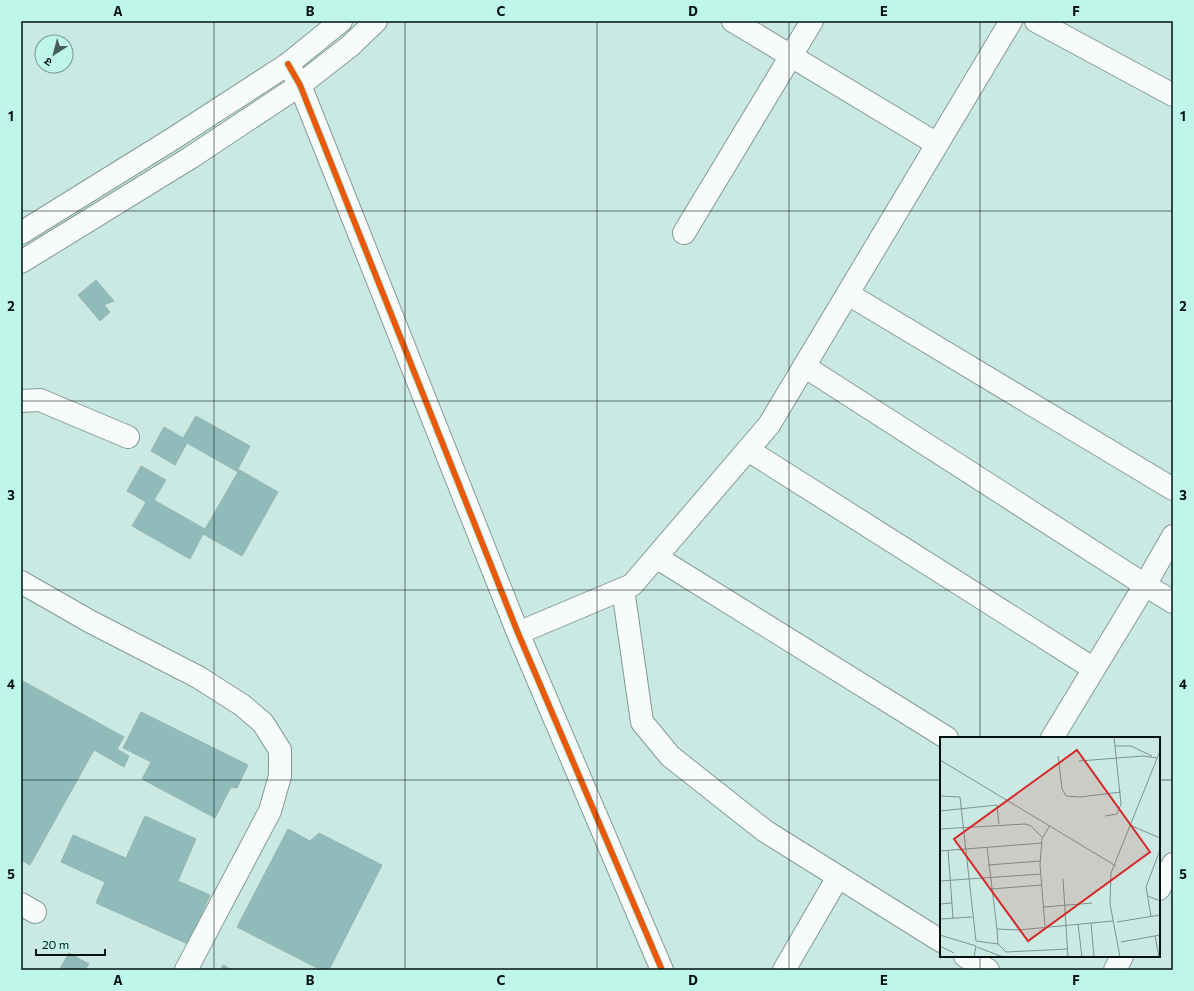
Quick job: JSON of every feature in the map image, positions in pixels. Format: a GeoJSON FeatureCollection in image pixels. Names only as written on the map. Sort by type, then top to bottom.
{"type":"FeatureCollection","features":[{"type":"Feature","properties":{"kind":"street"},"geometry":{"type":"LineString","coordinates":[[21,233],[174,138],[288,64],[341,21]]}},
{"type":"Feature","properties":{"kind":"street"},"geometry":{"type":"LineString","coordinates":[[21,262],[190,158],[300,85],[350,46],[376,21]]}},
{"type":"Feature","properties":{"kind":"street"},"geometry":{"type":"LineString","coordinates":[[733,21],[937,144]]}},
{"type":"Feature","properties":{"kind":"street"},"geometry":{"type":"LineString","coordinates":[[684,233],[812,21]]}},
{"type":"Feature","properties":{"kind":"street"},"geometry":{"type":"LineString","coordinates":[[518,633],[632,585],[769,425],[1011,21]]}},
{"type":"Feature","properties":{"kind":"street"},"geometry":{"type":"LineString","coordinates":[[1036,21],[1173,95]]}},
{"type":"Feature","properties":{"kind":"street"},"geometry":{"type":"LineString","coordinates":[[288,64],[300,85],[518,633],[662,970]]}},
{"type":"Feature","properties":{"kind":"street"},"geometry":{"type":"LineString","coordinates":[[848,294],[1173,489]]}},
{"type":"Feature","properties":{"kind":"street"},"geometry":{"type":"LineString","coordinates":[[804,366],[1173,602]]}},
{"type":"Feature","properties":{"kind":"street"},"geometry":{"type":"LineString","coordinates":[[21,401],[40,400],[128,437]]}},
{"type":"Feature","properties":{"kind":"street"},"geometry":{"type":"LineString","coordinates":[[748,450],[1094,669]]}},
{"type":"Feature","properties":{"kind":"street"},"geometry":{"type":"LineString","coordinates":[[1053,737],[1173,536]]}},
{"type":"Feature","properties":{"kind":"street"},"geometry":{"type":"LineString","coordinates":[[656,557],[945,737]]}},
{"type":"Feature","properties":{"kind":"street"},"geometry":{"type":"LineString","coordinates":[[21,582],[91,622],[198,678],[236,701],[263,723],[280,750],[280,776],[270,811],[186,970]]}},
{"type":"Feature","properties":{"kind":"street"},"geometry":{"type":"LineString","coordinates":[[623,588],[642,722],[670,756],[764,831],[940,940]]}},
{"type":"Feature","properties":{"kind":"street"},"geometry":{"type":"LineString","coordinates":[[784,970],[838,877]]}},
{"type":"Feature","properties":{"kind":"street"},"geometry":{"type":"LineString","coordinates":[[967,957],[988,970]]}},
{"type":"Feature","properties":{"kind":"street"},"geometry":{"type":"LineString","coordinates":[[1115,970],[1122,957]]}},
{"type":"Feature","properties":{"kind":"building"},"geometry":{"type":"Polygon","coordinates":[[[96,280],[114,301],[104,305],[110,312],[100,321],[78,295],[96,280]]]}},
{"type":"Feature","properties":{"kind":"building"},"geometry":{"type":"Polygon","coordinates":[[[196,416],[250,446],[238,469],[278,492],[242,556],[203,534],[190,559],[132,526],[146,502],[127,491],[141,466],[166,480],[154,500],[205,529],[238,472],[187,443],[175,465],[151,451],[164,427],[183,438],[196,416]]]}},
{"type":"Feature","properties":{"kind":"building"},"geometry":{"type":"Polygon","coordinates":[[[21,680],[124,737],[117,749],[129,756],[124,767],[94,750],[30,865],[21,860],[21,680]]]}},
{"type":"Feature","properties":{"kind":"building"},"geometry":{"type":"Polygon","coordinates":[[[141,712],[248,765],[237,788],[231,787],[215,818],[142,779],[151,762],[123,748],[141,712]]]}},
{"type":"Feature","properties":{"kind":"building"},"geometry":{"type":"Polygon","coordinates":[[[145,816],[196,839],[178,881],[210,895],[188,944],[96,903],[105,882],[61,862],[73,835],[126,858],[145,816]]]}},
{"type":"Feature","properties":{"kind":"building"},"geometry":{"type":"Polygon","coordinates":[[[288,829],[310,841],[319,833],[382,865],[329,970],[321,970],[237,927],[288,829]]]}},
{"type":"Feature","properties":{"kind":"building"},"geometry":{"type":"Polygon","coordinates":[[[69,953],[89,964],[85,970],[59,970],[69,953]]]}},
{"type":"Feature","properties":{"kind":"building"},"geometry":{"type":"Polygon","coordinates":[[[223,965],[232,970],[220,970],[223,965]]]}},
{"type":"Feature","properties":{"kind":"cycle path"},"geometry":{"type":"LineString","coordinates":[[288,64],[300,85],[518,633],[662,970]]}}]}
